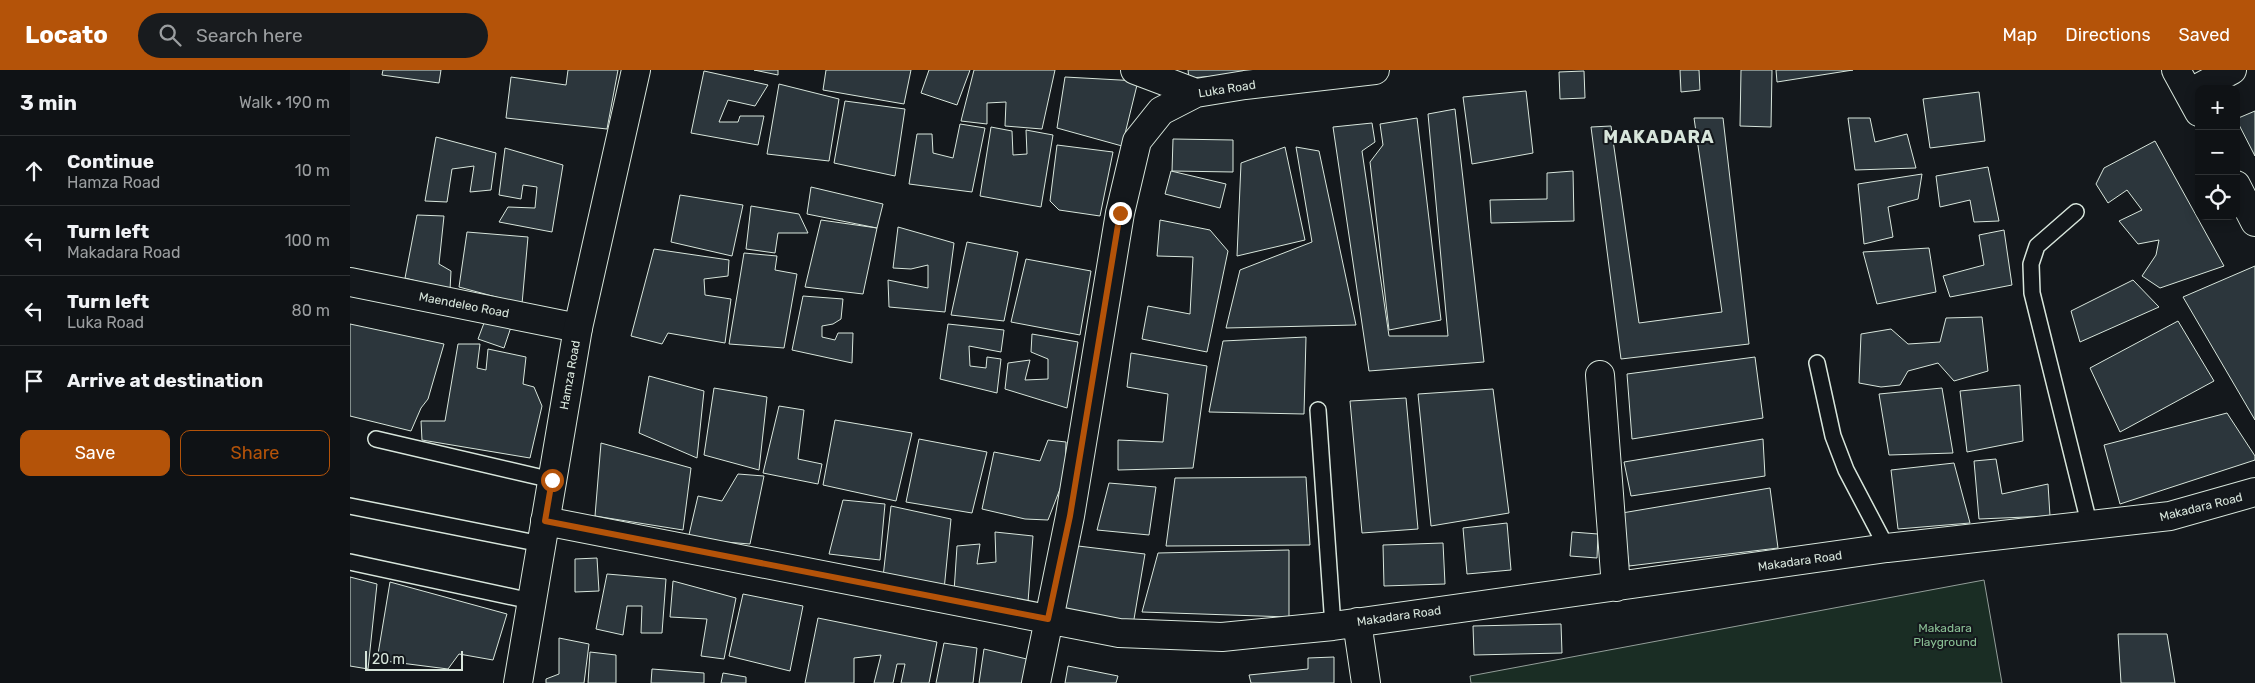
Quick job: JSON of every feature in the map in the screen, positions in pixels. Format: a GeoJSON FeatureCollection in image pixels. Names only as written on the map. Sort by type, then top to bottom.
{"type":"FeatureCollection","features":[{"type":"Feature","properties":{"kind":"street","name":"Hamza Road"},"geometry":{"type":"LineString","coordinates":[[518,683],[578,328],[636,70]]}},
{"type":"Feature","properties":{"kind":"street"},"geometry":{"type":"LineString","coordinates":[[1135,70],[1196,93]]}},
{"type":"Feature","properties":{"kind":"street","name":"Luka Road"},"geometry":{"type":"LineString","coordinates":[[1036,683],[1070,516],[1120,213],[1137,141],[1161,111],[1196,93],[1325,73],[1375,70]]}},
{"type":"Feature","properties":{"kind":"street"},"geometry":{"type":"LineString","coordinates":[[2176,70],[2194,102],[2232,70]]}},
{"type":"Feature","properties":{"kind":"street"},"geometry":{"type":"LineString","coordinates":[[2240,193],[2255,222]]}},
{"type":"Feature","properties":{"kind":"street","name":"Maendeleo Road"},"geometry":{"type":"LineString","coordinates":[[350,282],[578,328]]}},
{"type":"Feature","properties":{"kind":"street"},"geometry":{"type":"LineString","coordinates":[[1600,375],[1616,587]]}},
{"type":"Feature","properties":{"kind":"street","name":"Makadara Road"},"geometry":{"type":"LineString","coordinates":[[543,532],[1048,619],[1119,633],[1222,637],[1345,624],[1887,548],[2090,527],[2170,516],[2228,502],[2255,492]]}},
{"type":"Feature","properties":{"kind":"street"},"geometry":{"type":"LineString","coordinates":[[1345,624],[1366,683]]}},
{"type":"Feature","properties":{"kind":"lane"},"geometry":{"type":"LineString","coordinates":[[2076,212],[2037,246],[2031,264],[2032,293],[2090,527]]}},
{"type":"Feature","properties":{"kind":"lane"},"geometry":{"type":"LineString","coordinates":[[1817,363],[1833,436],[1846,470],[1887,548]]}},
{"type":"Feature","properties":{"kind":"lane"},"geometry":{"type":"LineString","coordinates":[[1318,410],[1345,624]]}},
{"type":"Feature","properties":{"kind":"lane"},"geometry":{"type":"LineString","coordinates":[[376,439],[552,480]]}},
{"type":"Feature","properties":{"kind":"lane"},"geometry":{"type":"LineString","coordinates":[[350,506],[543,532]]}},
{"type":"Feature","properties":{"kind":"lane"},"geometry":{"type":"LineString","coordinates":[[350,562],[531,601]]}},
{"type":"Feature","properties":{"kind":"green space","name":"Makadara Playground"},"geometry":{"type":"Polygon","coordinates":[[[1984,580],[2002,683],[1471,683],[1470,676],[1984,580]]]}},
{"type":"Feature","properties":{"kind":"building"},"geometry":{"type":"Polygon","coordinates":[[[383,70],[441,70],[439,83],[382,75],[383,70]]]}},
{"type":"Feature","properties":{"kind":"building"},"geometry":{"type":"Polygon","coordinates":[[[568,70],[618,70],[607,129],[506,118],[511,77],[566,85],[568,70]]]}},
{"type":"Feature","properties":{"kind":"building"},"geometry":{"type":"Polygon","coordinates":[[[754,70],[778,70],[778,75],[754,70]]]}},
{"type":"Feature","properties":{"kind":"building"},"geometry":{"type":"Polygon","coordinates":[[[826,70],[911,70],[904,104],[823,90],[826,70]]]}},
{"type":"Feature","properties":{"kind":"building"},"geometry":{"type":"Polygon","coordinates":[[[929,70],[970,70],[957,105],[921,93],[929,70]]]}},
{"type":"Feature","properties":{"kind":"building"},"geometry":{"type":"Polygon","coordinates":[[[974,70],[1055,70],[1042,129],[1005,126],[1006,102],[987,103],[987,124],[961,121],[974,70]]]}},
{"type":"Feature","properties":{"kind":"building"},"geometry":{"type":"Polygon","coordinates":[[[1188,70],[1258,70],[1259,73],[1189,78],[1188,70]]]}},
{"type":"Feature","properties":{"kind":"building"},"geometry":{"type":"Polygon","coordinates":[[[1680,70],[1699,70],[1700,90],[1681,92],[1680,70]]]}},
{"type":"Feature","properties":{"kind":"building"},"geometry":{"type":"Polygon","coordinates":[[[1741,70],[1772,70],[1771,127],[1740,126],[1741,70]]]}},
{"type":"Feature","properties":{"kind":"building"},"geometry":{"type":"Polygon","coordinates":[[[1776,70],[1853,70],[1777,82],[1776,70]]]}},
{"type":"Feature","properties":{"kind":"building"},"geometry":{"type":"Polygon","coordinates":[[[704,71],[768,85],[755,106],[728,100],[719,122],[738,122],[740,116],[764,116],[758,145],[691,133],[704,71]]]}},
{"type":"Feature","properties":{"kind":"building"},"geometry":{"type":"Polygon","coordinates":[[[1584,71],[1585,98],[1560,99],[1559,72],[1584,71]]]}},
{"type":"Feature","properties":{"kind":"building"},"geometry":{"type":"Polygon","coordinates":[[[1065,77],[1138,81],[1122,146],[1057,128],[1065,77]]]}},
{"type":"Feature","properties":{"kind":"building"},"geometry":{"type":"Polygon","coordinates":[[[779,84],[839,99],[829,161],[767,154],[779,84]]]}},
{"type":"Feature","properties":{"kind":"building"},"geometry":{"type":"Polygon","coordinates":[[[1526,91],[1533,153],[1472,164],[1463,97],[1526,91]]]}},
{"type":"Feature","properties":{"kind":"building"},"geometry":{"type":"Polygon","coordinates":[[[1979,92],[1985,141],[1930,148],[1923,99],[1979,92]]]}},
{"type":"Feature","properties":{"kind":"building"},"geometry":{"type":"Polygon","coordinates":[[[845,101],[905,109],[895,176],[834,163],[845,101]]]}},
{"type":"Feature","properties":{"kind":"building"},"geometry":{"type":"Polygon","coordinates":[[[1455,109],[1484,362],[1369,371],[1333,127],[1372,123],[1375,142],[1362,151],[1389,336],[1448,336],[1428,114],[1455,109]]]}},
{"type":"Feature","properties":{"kind":"building"},"geometry":{"type":"Polygon","coordinates":[[[2255,111],[2255,156],[2240,127],[2240,117],[2255,111]]]}},
{"type":"Feature","properties":{"kind":"building"},"geometry":{"type":"Polygon","coordinates":[[[1417,118],[1441,320],[1389,330],[1370,162],[1383,145],[1380,124],[1417,118]]]}},
{"type":"Feature","properties":{"kind":"building"},"geometry":{"type":"Polygon","coordinates":[[[1694,118],[1723,118],[1749,344],[1621,359],[1591,127],[1611,126],[1639,323],[1722,312],[1694,118]]]}},
{"type":"Feature","properties":{"kind":"building"},"geometry":{"type":"Polygon","coordinates":[[[1848,118],[1870,118],[1875,142],[1907,134],[1916,168],[1855,170],[1848,118]]]}},
{"type":"Feature","properties":{"kind":"building"},"geometry":{"type":"Polygon","coordinates":[[[960,124],[985,128],[972,192],[909,184],[917,134],[932,134],[933,153],[953,158],[960,124]]]}},
{"type":"Feature","properties":{"kind":"building"},"geometry":{"type":"Polygon","coordinates":[[[991,127],[1012,131],[1013,155],[1027,154],[1026,130],[1053,135],[1041,207],[980,196],[991,127]]]}},
{"type":"Feature","properties":{"kind":"building"},"geometry":{"type":"Polygon","coordinates":[[[436,137],[496,153],[491,190],[470,192],[474,166],[452,169],[447,202],[425,201],[436,137]]]}},
{"type":"Feature","properties":{"kind":"building"},"geometry":{"type":"Polygon","coordinates":[[[1173,139],[1233,140],[1233,172],[1172,171],[1173,139]]]}},
{"type":"Feature","properties":{"kind":"building"},"geometry":{"type":"Polygon","coordinates":[[[2155,141],[2195,213],[2195,220],[2199,220],[2224,266],[2160,288],[2142,276],[2156,255],[2159,240],[2138,244],[2119,221],[2142,210],[2127,190],[2108,203],[2096,184],[2104,168],[2155,141]]]}},
{"type":"Feature","properties":{"kind":"building"},"geometry":{"type":"Polygon","coordinates":[[[1057,145],[1113,152],[1100,216],[1059,210],[1050,201],[1057,145]]]}},
{"type":"Feature","properties":{"kind":"building"},"geometry":{"type":"Polygon","coordinates":[[[1285,147],[1305,240],[1237,256],[1241,163],[1285,147]]]}},
{"type":"Feature","properties":{"kind":"building"},"geometry":{"type":"Polygon","coordinates":[[[1296,147],[1319,151],[1356,325],[1226,328],[1240,270],[1312,242],[1296,147]]]}},
{"type":"Feature","properties":{"kind":"building"},"geometry":{"type":"Polygon","coordinates":[[[505,148],[563,165],[552,232],[499,222],[508,207],[535,208],[537,187],[523,185],[521,199],[499,195],[505,148]]]}},
{"type":"Feature","properties":{"kind":"building"},"geometry":{"type":"Polygon","coordinates":[[[1988,167],[1999,221],[1974,222],[1970,200],[1940,207],[1936,176],[1988,167]]]}},
{"type":"Feature","properties":{"kind":"building"},"geometry":{"type":"Polygon","coordinates":[[[1171,171],[1226,184],[1220,208],[1165,194],[1171,171]]]}},
{"type":"Feature","properties":{"kind":"building"},"geometry":{"type":"Polygon","coordinates":[[[1573,171],[1574,221],[1491,223],[1490,200],[1547,199],[1547,173],[1573,171]]]}},
{"type":"Feature","properties":{"kind":"building"},"geometry":{"type":"Polygon","coordinates":[[[1922,174],[1918,199],[1888,207],[1893,237],[1864,244],[1858,184],[1922,174]]]}},
{"type":"Feature","properties":{"kind":"building"},"geometry":{"type":"Polygon","coordinates":[[[811,187],[883,204],[877,228],[807,214],[811,187]]]}},
{"type":"Feature","properties":{"kind":"building"},"geometry":{"type":"Polygon","coordinates":[[[680,195],[743,205],[732,256],[671,242],[680,195]]]}},
{"type":"Feature","properties":{"kind":"building"},"geometry":{"type":"Polygon","coordinates":[[[751,206],[799,214],[808,233],[778,233],[775,253],[746,249],[751,206]]]}},
{"type":"Feature","properties":{"kind":"building"},"geometry":{"type":"Polygon","coordinates":[[[417,215],[444,216],[439,264],[451,271],[450,290],[405,278],[417,215]]]}},
{"type":"Feature","properties":{"kind":"building"},"geometry":{"type":"Polygon","coordinates":[[[821,220],[877,228],[863,294],[805,287],[821,220]]]}},
{"type":"Feature","properties":{"kind":"building"},"geometry":{"type":"Polygon","coordinates":[[[1160,220],[1210,230],[1228,251],[1207,352],[1142,339],[1148,306],[1190,314],[1193,257],[1157,256],[1160,220]]]}},
{"type":"Feature","properties":{"kind":"building"},"geometry":{"type":"Polygon","coordinates":[[[898,227],[954,243],[945,312],[889,307],[888,280],[928,288],[928,265],[911,269],[893,268],[898,227]]]}},
{"type":"Feature","properties":{"kind":"building"},"geometry":{"type":"Polygon","coordinates":[[[2004,230],[2012,285],[1950,297],[1943,276],[1984,265],[1979,235],[2004,230]]]}},
{"type":"Feature","properties":{"kind":"building"},"geometry":{"type":"Polygon","coordinates":[[[467,232],[528,237],[522,304],[459,287],[467,232]]]}},
{"type":"Feature","properties":{"kind":"building"},"geometry":{"type":"Polygon","coordinates":[[[967,242],[1018,252],[1004,321],[951,315],[967,242]]]}},
{"type":"Feature","properties":{"kind":"building"},"geometry":{"type":"Polygon","coordinates":[[[1929,248],[1936,292],[1877,304],[1863,252],[1929,248]]]}},
{"type":"Feature","properties":{"kind":"building"},"geometry":{"type":"Polygon","coordinates":[[[654,249],[729,260],[728,276],[704,279],[705,295],[731,299],[725,343],[668,333],[662,344],[631,336],[654,249]]]}},
{"type":"Feature","properties":{"kind":"building"},"geometry":{"type":"Polygon","coordinates":[[[744,253],[777,256],[775,270],[797,274],[784,348],[729,344],[744,253]]]}},
{"type":"Feature","properties":{"kind":"building"},"geometry":{"type":"Polygon","coordinates":[[[1026,259],[1091,271],[1080,335],[1011,322],[1026,259]]]}},
{"type":"Feature","properties":{"kind":"building"},"geometry":{"type":"Polygon","coordinates":[[[2255,266],[2255,420],[2183,297],[2255,266]]]}},
{"type":"Feature","properties":{"kind":"building"},"geometry":{"type":"Polygon","coordinates":[[[2133,280],[2159,307],[2080,342],[2071,311],[2133,280]]]}},
{"type":"Feature","properties":{"kind":"building"},"geometry":{"type":"Polygon","coordinates":[[[803,296],[843,299],[841,319],[833,324],[822,326],[822,337],[835,340],[838,333],[853,333],[852,363],[792,350],[803,296]]]}},
{"type":"Feature","properties":{"kind":"building"},"geometry":{"type":"Polygon","coordinates":[[[487,315],[512,324],[504,348],[478,339],[487,315]]]}},
{"type":"Feature","properties":{"kind":"building"},"geometry":{"type":"Polygon","coordinates":[[[1982,317],[1988,371],[1954,381],[1938,363],[1908,371],[1900,385],[1881,387],[1859,383],[1861,334],[1891,329],[1908,344],[1940,342],[1946,318],[1982,317]]]}},
{"type":"Feature","properties":{"kind":"building"},"geometry":{"type":"Polygon","coordinates":[[[2178,321],[2214,381],[2120,432],[2090,368],[2178,321]]]}},
{"type":"Feature","properties":{"kind":"building"},"geometry":{"type":"Polygon","coordinates":[[[350,324],[444,344],[428,399],[421,408],[411,431],[350,416],[350,324]]]}},
{"type":"Feature","properties":{"kind":"building"},"geometry":{"type":"Polygon","coordinates":[[[948,324],[1004,330],[1001,352],[969,346],[970,366],[986,368],[987,357],[1001,359],[997,393],[940,379],[948,324]]]}},
{"type":"Feature","properties":{"kind":"building"},"geometry":{"type":"Polygon","coordinates":[[[1032,334],[1078,342],[1067,408],[1005,389],[1008,363],[1030,360],[1025,380],[1048,379],[1048,359],[1031,352],[1032,334]]]}},
{"type":"Feature","properties":{"kind":"building"},"geometry":{"type":"Polygon","coordinates":[[[1306,337],[1304,414],[1209,412],[1223,341],[1306,337]]]}},
{"type":"Feature","properties":{"kind":"building"},"geometry":{"type":"Polygon","coordinates":[[[458,344],[480,344],[477,368],[486,370],[488,349],[526,357],[523,384],[534,387],[542,406],[530,458],[422,440],[421,421],[445,421],[458,344]]]}},
{"type":"Feature","properties":{"kind":"building"},"geometry":{"type":"Polygon","coordinates":[[[1131,353],[1207,366],[1193,468],[1118,470],[1118,440],[1163,442],[1168,394],[1127,387],[1131,353]]]}},
{"type":"Feature","properties":{"kind":"building"},"geometry":{"type":"Polygon","coordinates":[[[1755,357],[1763,418],[1632,439],[1627,374],[1755,357]]]}},
{"type":"Feature","properties":{"kind":"building"},"geometry":{"type":"Polygon","coordinates":[[[649,376],[704,391],[697,458],[639,433],[649,376]]]}},
{"type":"Feature","properties":{"kind":"building"},"geometry":{"type":"Polygon","coordinates":[[[2020,385],[2023,441],[1967,452],[1960,391],[2020,385]]]}},
{"type":"Feature","properties":{"kind":"building"},"geometry":{"type":"Polygon","coordinates":[[[714,388],[767,397],[759,470],[704,455],[714,388]]]}},
{"type":"Feature","properties":{"kind":"building"},"geometry":{"type":"Polygon","coordinates":[[[1942,388],[1953,453],[1889,455],[1879,394],[1942,388]]]}},
{"type":"Feature","properties":{"kind":"building"},"geometry":{"type":"Polygon","coordinates":[[[1493,389],[1509,513],[1431,526],[1418,394],[1493,389]]]}},
{"type":"Feature","properties":{"kind":"building"},"geometry":{"type":"Polygon","coordinates":[[[1406,398],[1418,529],[1362,533],[1350,401],[1406,398]]]}},
{"type":"Feature","properties":{"kind":"building"},"geometry":{"type":"Polygon","coordinates":[[[779,406],[804,410],[798,459],[822,464],[818,484],[763,473],[779,406]]]}},
{"type":"Feature","properties":{"kind":"building"},"geometry":{"type":"Polygon","coordinates":[[[2227,413],[2255,456],[2255,460],[2120,504],[2104,445],[2227,413]]]}},
{"type":"Feature","properties":{"kind":"building"},"geometry":{"type":"Polygon","coordinates":[[[835,420],[912,433],[896,501],[823,485],[835,420]]]}},
{"type":"Feature","properties":{"kind":"building"},"geometry":{"type":"Polygon","coordinates":[[[919,439],[987,452],[972,513],[906,502],[919,439]]]}},
{"type":"Feature","properties":{"kind":"building"},"geometry":{"type":"Polygon","coordinates":[[[1763,439],[1765,476],[1631,496],[1624,462],[1763,439]]]}},
{"type":"Feature","properties":{"kind":"building"},"geometry":{"type":"Polygon","coordinates":[[[1048,440],[1066,442],[1065,476],[1048,520],[1025,519],[982,509],[994,452],[1040,461],[1048,440]]]}},
{"type":"Feature","properties":{"kind":"building"},"geometry":{"type":"Polygon","coordinates":[[[601,443],[691,468],[683,530],[595,516],[601,443]]]}},
{"type":"Feature","properties":{"kind":"building"},"geometry":{"type":"Polygon","coordinates":[[[1996,459],[2002,494],[2048,484],[2050,516],[1979,519],[1974,461],[1996,459]]]}},
{"type":"Feature","properties":{"kind":"building"},"geometry":{"type":"Polygon","coordinates":[[[1954,463],[1970,523],[1898,529],[1891,470],[1954,463]]]}},
{"type":"Feature","properties":{"kind":"building"},"geometry":{"type":"Polygon","coordinates":[[[738,474],[764,476],[750,544],[688,539],[698,496],[722,501],[738,474]]]}},
{"type":"Feature","properties":{"kind":"building"},"geometry":{"type":"Polygon","coordinates":[[[1306,477],[1310,545],[1166,546],[1175,478],[1306,477]]]}},
{"type":"Feature","properties":{"kind":"building"},"geometry":{"type":"Polygon","coordinates":[[[1109,483],[1156,487],[1149,535],[1097,530],[1109,483]]]}},
{"type":"Feature","properties":{"kind":"building"},"geometry":{"type":"Polygon","coordinates":[[[1770,488],[1778,548],[1629,566],[1622,513],[1770,488]]]}},
{"type":"Feature","properties":{"kind":"building"},"geometry":{"type":"Polygon","coordinates":[[[843,500],[885,504],[880,560],[829,554],[843,500]]]}},
{"type":"Feature","properties":{"kind":"building"},"geometry":{"type":"Polygon","coordinates":[[[891,506],[951,519],[944,590],[883,577],[891,506]]]}},
{"type":"Feature","properties":{"kind":"building"},"geometry":{"type":"Polygon","coordinates":[[[1507,523],[1511,570],[1467,574],[1463,528],[1507,523]]]}},
{"type":"Feature","properties":{"kind":"building"},"geometry":{"type":"Polygon","coordinates":[[[995,532],[1033,536],[1028,602],[954,592],[957,546],[980,544],[977,564],[996,562],[995,532]]]}},
{"type":"Feature","properties":{"kind":"building"},"geometry":{"type":"Polygon","coordinates":[[[1572,532],[1598,534],[1597,558],[1570,556],[1572,532]]]}},
{"type":"Feature","properties":{"kind":"building"},"geometry":{"type":"Polygon","coordinates":[[[1443,543],[1445,584],[1384,586],[1383,545],[1443,543]]]}},
{"type":"Feature","properties":{"kind":"building"},"geometry":{"type":"Polygon","coordinates":[[[1078,546],[1145,554],[1133,625],[1062,612],[1078,546]]]}},
{"type":"Feature","properties":{"kind":"building"},"geometry":{"type":"Polygon","coordinates":[[[1289,550],[1289,617],[1142,612],[1158,553],[1289,550]]]}},
{"type":"Feature","properties":{"kind":"building"},"geometry":{"type":"Polygon","coordinates":[[[597,558],[599,591],[575,592],[575,559],[597,558]]]}},
{"type":"Feature","properties":{"kind":"building"},"geometry":{"type":"Polygon","coordinates":[[[607,574],[666,579],[662,633],[641,633],[642,606],[627,606],[623,635],[596,629],[607,574]]]}},
{"type":"Feature","properties":{"kind":"building"},"geometry":{"type":"Polygon","coordinates":[[[350,577],[377,584],[368,669],[350,666],[350,577]]]}},
{"type":"Feature","properties":{"kind":"building"},"geometry":{"type":"Polygon","coordinates":[[[673,581],[736,598],[724,659],[701,656],[707,619],[670,617],[673,581]]]}},
{"type":"Feature","properties":{"kind":"building"},"geometry":{"type":"Polygon","coordinates":[[[390,582],[507,614],[493,660],[459,654],[448,669],[377,660],[390,582]]]}},
{"type":"Feature","properties":{"kind":"building"},"geometry":{"type":"Polygon","coordinates":[[[743,594],[803,606],[790,671],[729,656],[743,594]]]}},
{"type":"Feature","properties":{"kind":"building"},"geometry":{"type":"Polygon","coordinates":[[[818,618],[937,642],[929,683],[901,683],[905,664],[897,664],[893,683],[874,683],[881,655],[854,658],[854,683],[805,683],[818,618]]]}},
{"type":"Feature","properties":{"kind":"building"},"geometry":{"type":"Polygon","coordinates":[[[1561,624],[1562,653],[1474,655],[1473,626],[1561,624]]]}},
{"type":"Feature","properties":{"kind":"building"},"geometry":{"type":"Polygon","coordinates":[[[2118,634],[2167,634],[2175,683],[2121,683],[2118,634]]]}},
{"type":"Feature","properties":{"kind":"building"},"geometry":{"type":"Polygon","coordinates":[[[559,638],[589,644],[584,683],[546,683],[546,679],[559,674],[559,638]]]}},
{"type":"Feature","properties":{"kind":"building"},"geometry":{"type":"Polygon","coordinates":[[[944,643],[977,648],[973,683],[936,683],[944,643]]]}},
{"type":"Feature","properties":{"kind":"building"},"geometry":{"type":"Polygon","coordinates":[[[984,649],[1031,660],[1026,683],[979,683],[984,649]]]}},
{"type":"Feature","properties":{"kind":"building"},"geometry":{"type":"Polygon","coordinates":[[[590,652],[616,655],[616,683],[588,683],[590,652]]]}},
{"type":"Feature","properties":{"kind":"building"},"geometry":{"type":"Polygon","coordinates":[[[1334,657],[1334,683],[1251,683],[1249,675],[1308,669],[1308,658],[1334,657]]]}},
{"type":"Feature","properties":{"kind":"building"},"geometry":{"type":"Polygon","coordinates":[[[1068,666],[1118,676],[1116,683],[1065,683],[1068,666]]]}},
{"type":"Feature","properties":{"kind":"building"},"geometry":{"type":"Polygon","coordinates":[[[652,669],[704,673],[704,683],[651,683],[652,669]]]}},
{"type":"Feature","properties":{"kind":"building"},"geometry":{"type":"Polygon","coordinates":[[[723,673],[746,677],[746,683],[721,683],[723,673]]]}},
{"type":"Feature","properties":{"kind":"district","name":"MAKADARA"},"geometry":{"type":"Point","coordinates":[1659,137]}},
{"type":"Feature","properties":{"kind":"route"},"geometry":{"type":"LineString","coordinates":[[552,480],[545,521],[1048,619],[1070,516],[1088,397],[1102,330],[1120,213]]}}]}
